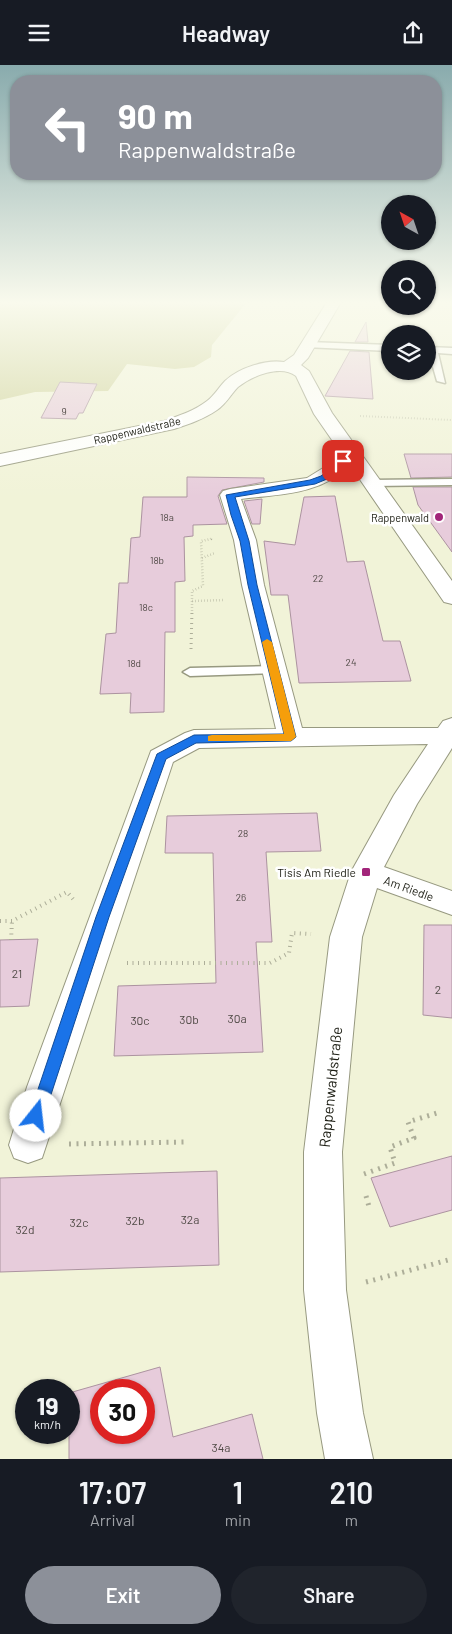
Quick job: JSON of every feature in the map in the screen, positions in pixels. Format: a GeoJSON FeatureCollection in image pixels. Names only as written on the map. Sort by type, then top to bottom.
{"type":"FeatureCollection","features":[{"type":"Feature","properties":{"kind":"street","name":"Rappenwaldstraße"},"geometry":{"type":"LineString","coordinates":[[0,460],[168,425],[194,416],[214,405],[243,376],[267,367]]}},
{"type":"Feature","properties":{"kind":"street"},"geometry":{"type":"LineString","coordinates":[[292,367],[304,374],[323,414],[452,597]]}},
{"type":"Feature","properties":{"kind":"street"},"geometry":{"type":"LineString","coordinates":[[291,737],[253,585],[245,541],[232,505],[312,483],[335,469],[351,453]]}},
{"type":"Feature","properties":{"kind":"street","name":"Rappenwaldstraße"},"geometry":{"type":"LineString","coordinates":[[28,1145],[44,1087],[161,757],[194,739],[431,735],[449,732]]}},
{"type":"Feature","properties":{"kind":"street","name":"Rappenwaldstraße"},"geometry":{"type":"LineString","coordinates":[[349,1459],[340,1413],[325,1290],[323,1152],[346,937],[366,872],[404,802],[449,732]]}},
{"type":"Feature","properties":{"kind":"street","name":"Am Riedle"},"geometry":{"type":"LineString","coordinates":[[366,872],[452,903]]}},
{"type":"Feature","properties":{"kind":"lane"},"geometry":{"type":"LineString","coordinates":[[437,367],[442,381]]}},
{"type":"Feature","properties":{"kind":"lane"},"geometry":{"type":"LineString","coordinates":[[372,483],[452,483]]}},
{"type":"Feature","properties":{"kind":"lane"},"geometry":{"type":"LineString","coordinates":[[190,672],[274,670]]}},
{"type":"Feature","properties":{"kind":"path"},"geometry":{"type":"LineString","coordinates":[[357,416],[452,420]]}},
{"type":"Feature","properties":{"kind":"path"},"geometry":{"type":"LineString","coordinates":[[190,672],[192,591],[202,586],[201,541],[211,539],[210,516],[232,505]]}},
{"type":"Feature","properties":{"kind":"path"},"geometry":{"type":"LineString","coordinates":[[0,921],[12,921],[67,892],[87,916],[103,917]]}},
{"type":"Feature","properties":{"kind":"path"},"geometry":{"type":"LineString","coordinates":[[11,940],[12,921]]}},
{"type":"Feature","properties":{"kind":"path"},"geometry":{"type":"LineString","coordinates":[[88,964],[270,963],[289,953],[292,933],[318,935]]}},
{"type":"Feature","properties":{"kind":"path"},"geometry":{"type":"LineString","coordinates":[[371,1172],[395,1163],[390,1147],[414,1138],[408,1122],[437,1113]]}},
{"type":"Feature","properties":{"kind":"path"},"geometry":{"type":"LineString","coordinates":[[28,1145],[188,1142]]}},
{"type":"Feature","properties":{"kind":"path"},"geometry":{"type":"LineString","coordinates":[[397,1273],[452,1259]]}},
{"type":"Feature","properties":{"kind":"green space"},"geometry":{"type":"Polygon","coordinates":[[[0,367],[125,367],[108,391],[35,392],[0,400],[0,367]]]}},
{"type":"Feature","properties":{"kind":"green space"},"geometry":{"type":"Polygon","coordinates":[[[156,367],[193,367],[175,369],[156,367]]]}},
{"type":"Feature","properties":{"kind":"building"},"geometry":{"type":"Polygon","coordinates":[[[341,367],[370,367],[373,399],[325,396],[341,367]]]}},
{"type":"Feature","properties":{"kind":"building"},"geometry":{"type":"Polygon","coordinates":[[[60,382],[97,384],[83,413],[79,413],[76,419],[41,418],[60,382]]]}},
{"type":"Feature","properties":{"kind":"building"},"geometry":{"type":"Polygon","coordinates":[[[404,454],[452,454],[452,477],[411,478],[404,454]]]}},
{"type":"Feature","properties":{"kind":"building"},"geometry":{"type":"Polygon","coordinates":[[[187,477],[264,478],[264,482],[222,490],[218,496],[227,524],[193,525],[193,536],[184,537],[185,581],[175,582],[175,632],[165,632],[164,712],[130,713],[131,693],[100,694],[106,634],[116,633],[119,583],[128,583],[131,538],[140,537],[143,497],[187,497],[187,477]]]}},
{"type":"Feature","properties":{"kind":"building"},"geometry":{"type":"Polygon","coordinates":[[[413,487],[452,487],[452,552],[418,505],[413,487]]]}},
{"type":"Feature","properties":{"kind":"building"},"geometry":{"type":"Polygon","coordinates":[[[335,496],[347,562],[364,561],[383,641],[400,641],[411,681],[299,683],[288,595],[271,595],[264,541],[295,545],[304,497],[335,496]]]}},
{"type":"Feature","properties":{"kind":"building"},"geometry":{"type":"Polygon","coordinates":[[[262,499],[260,524],[252,524],[244,501],[262,499]]]}},
{"type":"Feature","properties":{"kind":"building"},"geometry":{"type":"Polygon","coordinates":[[[317,813],[321,851],[266,852],[272,942],[256,942],[263,1052],[114,1056],[118,986],[216,983],[213,853],[165,853],[167,816],[317,813]]]}},
{"type":"Feature","properties":{"kind":"building"},"geometry":{"type":"Polygon","coordinates":[[[424,925],[452,925],[452,1018],[423,1015],[424,925]]]}},
{"type":"Feature","properties":{"kind":"building"},"geometry":{"type":"Polygon","coordinates":[[[38,939],[29,1006],[0,1007],[0,940],[38,939]]]}},
{"type":"Feature","properties":{"kind":"building"},"geometry":{"type":"Polygon","coordinates":[[[452,1156],[452,1210],[390,1227],[371,1178],[452,1156]]]}},
{"type":"Feature","properties":{"kind":"building"},"geometry":{"type":"Polygon","coordinates":[[[217,1171],[219,1265],[0,1272],[0,1178],[217,1171]]]}},
{"type":"Feature","properties":{"kind":"building"},"geometry":{"type":"Polygon","coordinates":[[[160,1367],[173,1437],[252,1414],[263,1459],[69,1459],[69,1444],[80,1444],[80,1390],[90,1387],[90,1444],[155,1444],[155,1379],[118,1379],[160,1367]]]}},
{"type":"Feature","properties":{"kind":"slow traffic"},"geometry":{"type":"LineString","coordinates":[[212,739],[291,737],[267,642]]}},
{"type":"Feature","properties":{"kind":"place","name":"Rappenwald"},"geometry":{"type":"Point","coordinates":[439,517]}},
{"type":"Feature","properties":{"kind":"place","name":"Tisis Am Riedle"},"geometry":{"type":"Point","coordinates":[366,872]}},
{"type":"Feature","properties":{"kind":"route"},"geometry":{"type":"LineString","coordinates":[[36,1116],[44,1087],[103,917],[161,757],[194,739],[291,737],[253,585],[245,541],[230,495],[312,483],[324,478],[343,461]]}}]}
